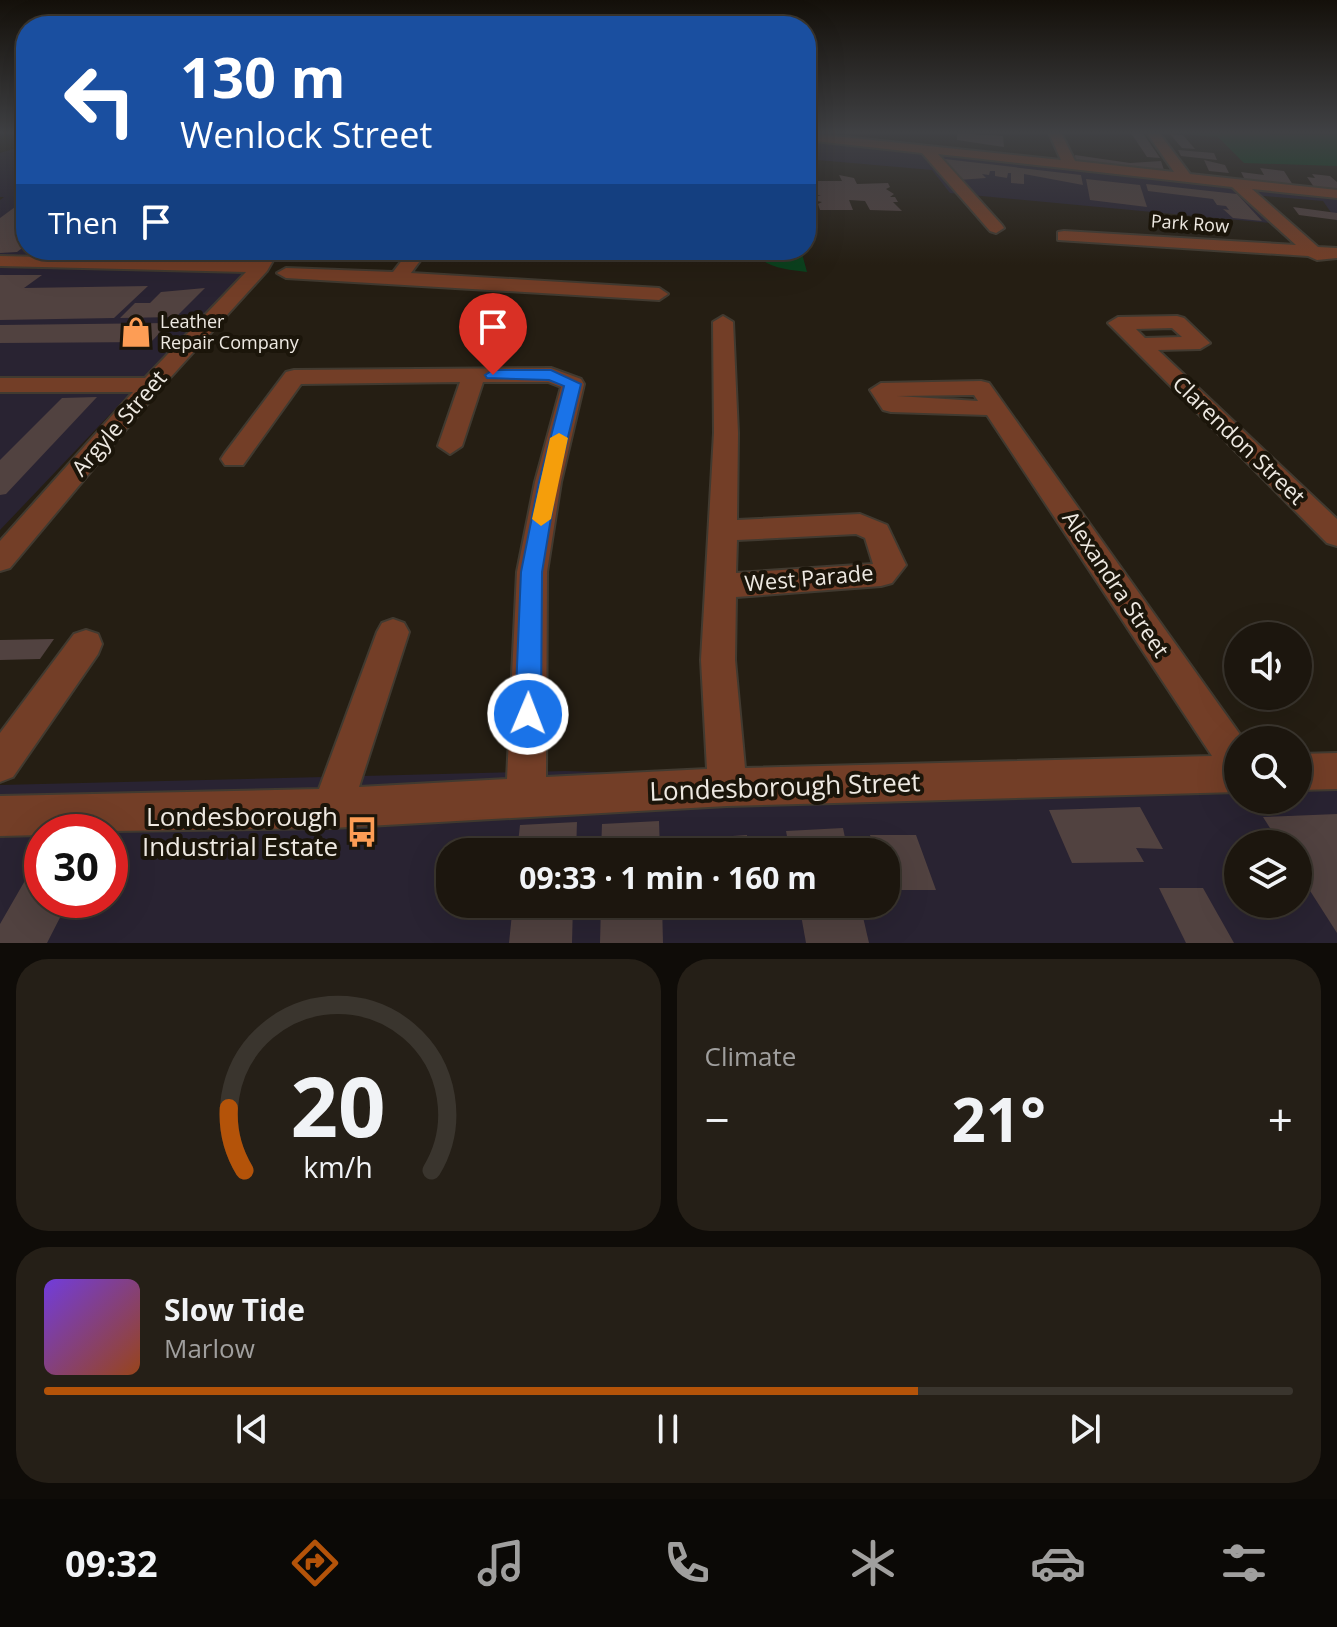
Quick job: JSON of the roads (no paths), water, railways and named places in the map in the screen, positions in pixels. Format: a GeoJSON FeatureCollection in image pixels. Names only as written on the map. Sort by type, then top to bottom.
{"type":"FeatureCollection","features":[{"type":"Feature","properties":{"kind":"street"},"geometry":{"type":"LineString","coordinates":[[954,177],[996,228]]}},
{"type":"Feature","properties":{"kind":"street"},"geometry":{"type":"LineString","coordinates":[[1185,177],[1337,194]]}},
{"type":"Feature","properties":{"kind":"street"},"geometry":{"type":"LineString","coordinates":[[1301,179],[1316,191]]}},
{"type":"Feature","properties":{"kind":"street"},"geometry":{"type":"LineString","coordinates":[[1236,183],[1337,271]]}},
{"type":"Feature","properties":{"kind":"street","name":"Park Row"},"geometry":{"type":"LineString","coordinates":[[1064,236],[1337,253]]}},
{"type":"Feature","properties":{"kind":"street"},"geometry":{"type":"LineString","coordinates":[[0,261],[133,260]]}},
{"type":"Feature","properties":{"kind":"street","name":"Argyle Street"},"geometry":{"type":"LineString","coordinates":[[2,556],[265,260]]}},
{"type":"Feature","properties":{"kind":"street"},"geometry":{"type":"LineString","coordinates":[[398,278],[412,260]]}},
{"type":"Feature","properties":{"kind":"street"},"geometry":{"type":"LineString","coordinates":[[286,273],[659,294]]}},
{"type":"Feature","properties":{"kind":"street","name":"West Parade"},"geometry":{"type":"LineString","coordinates":[[723,322],[726,433],[718,660],[727,787]]}},
{"type":"Feature","properties":{"kind":"street","name":"Clarendon Street"},"geometry":{"type":"LineString","coordinates":[[1140,344],[1337,536]]}},
{"type":"Feature","properties":{"kind":"street"},"geometry":{"type":"LineString","coordinates":[[450,446],[474,375]]}},
{"type":"Feature","properties":{"kind":"street"},"geometry":{"type":"LineString","coordinates":[[234,459],[294,377],[551,375],[573,384],[548,482],[532,572],[526,799]]}},
{"type":"Feature","properties":{"kind":"street"},"geometry":{"type":"LineString","coordinates":[[0,385],[151,385]]}},
{"type":"Feature","properties":{"kind":"street","name":"Alexandra Street"},"geometry":{"type":"LineString","coordinates":[[992,408],[1078,527],[1224,742]]}},
{"type":"Feature","properties":{"kind":"street","name":"West Parade"},"geometry":{"type":"LineString","coordinates":[[721,531],[860,524],[877,532],[891,565],[881,575],[721,586]]}},
{"type":"Feature","properties":{"kind":"street"},"geometry":{"type":"LineString","coordinates":[[332,808],[393,632]]}},
{"type":"Feature","properties":{"kind":"street"},"geometry":{"type":"LineString","coordinates":[[0,764],[86,644]]}},
{"type":"Feature","properties":{"kind":"street"},"geometry":{"type":"LineString","coordinates":[[1312,772],[1337,771]]}},
{"type":"Feature","properties":{"kind":"street","name":"Londesborough Street"},"geometry":{"type":"LineString","coordinates":[[0,816],[332,808],[727,787],[1224,774]]}},
{"type":"Feature","properties":{"kind":"place","name":"Leather Repair Company"},"geometry":{"type":"Point","coordinates":[136,332]}},
{"type":"Feature","properties":{"kind":"place","name":"Londesborough Industrial Estate"},"geometry":{"type":"Point","coordinates":[362,832]}}]}
